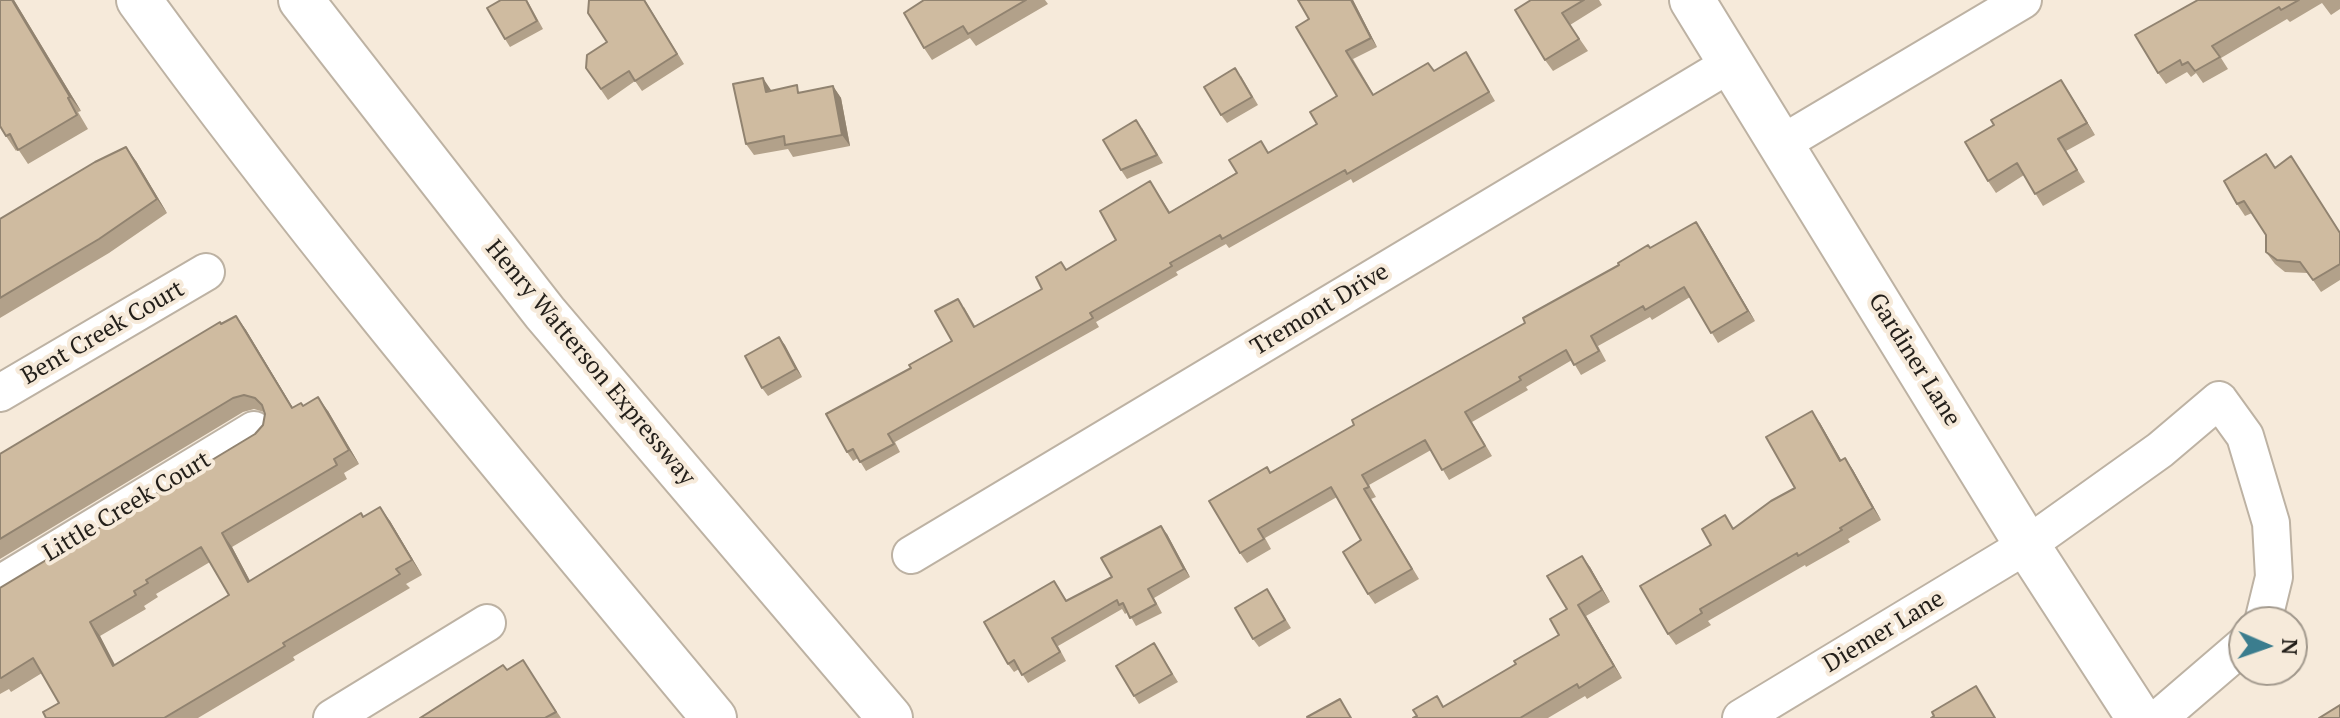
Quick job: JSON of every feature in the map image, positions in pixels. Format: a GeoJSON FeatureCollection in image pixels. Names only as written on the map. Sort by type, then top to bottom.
{"type":"FeatureCollection","features":[{"type":"Feature","properties":{"kind":"main road"},"geometry":{"type":"LineString","coordinates":[[139,0],[308,223],[714,718]]}},
{"type":"Feature","properties":{"kind":"main road","name":"Henry Watterson Expressway"},"geometry":{"type":"LineString","coordinates":[[301,0],[545,313],[890,718]]}},
{"type":"Feature","properties":{"kind":"main road","name":"Gardiner Lane"},"geometry":{"type":"LineString","coordinates":[[1692,0],[2027,545],[2139,718]]}},
{"type":"Feature","properties":{"kind":"street"},"geometry":{"type":"LineString","coordinates":[[1781,144],[2023,0]]}},
{"type":"Feature","properties":{"kind":"street","name":"Tremont Drive"},"geometry":{"type":"LineString","coordinates":[[911,555],[1730,64]]}},
{"type":"Feature","properties":{"kind":"street","name":"Bent Creek Court"},"geometry":{"type":"LineString","coordinates":[[0,393],[206,272]]}},
{"type":"Feature","properties":{"kind":"street","name":"Diemer Lane"},"geometry":{"type":"LineString","coordinates":[[1741,718],[2027,545],[2160,450],[2219,400],[2245,436],[2271,523],[2274,577],[2267,606]]}},
{"type":"Feature","properties":{"kind":"street","name":"Little Creek Court"},"geometry":{"type":"LineString","coordinates":[[0,584],[254,430]]}},
{"type":"Feature","properties":{"kind":"street"},"geometry":{"type":"LineString","coordinates":[[332,718],[487,623]]}},
{"type":"Feature","properties":{"kind":"street"},"geometry":{"type":"LineString","coordinates":[[2159,718],[2228,659]]}},
{"type":"Feature","properties":{"kind":"building"},"geometry":{"type":"Polygon","coordinates":[[[0,0],[12,0],[70,97],[77,115],[18,150],[10,134],[6,136],[0,126],[0,0]]]}},
{"type":"Feature","properties":{"kind":"building"},"geometry":{"type":"Polygon","coordinates":[[[501,0],[526,0],[537,21],[505,39],[487,8],[501,0]]]}},
{"type":"Feature","properties":{"kind":"building"},"geometry":{"type":"Polygon","coordinates":[[[589,0],[644,0],[677,54],[635,81],[629,71],[601,89],[586,68],[587,55],[607,42],[588,13],[589,0]]]}},
{"type":"Feature","properties":{"kind":"building"},"geometry":{"type":"Polygon","coordinates":[[[924,0],[1026,0],[968,34],[963,26],[924,48],[904,13],[924,0]]]}},
{"type":"Feature","properties":{"kind":"building"},"geometry":{"type":"Polygon","coordinates":[[[1298,0],[1351,0],[1371,38],[1346,51],[1373,95],[1428,63],[1434,71],[1466,52],[1489,92],[1347,174],[1345,170],[1222,239],[1220,235],[1170,263],[1172,266],[1090,313],[1093,318],[888,434],[894,444],[860,462],[853,449],[847,452],[826,414],[911,368],[909,365],[952,341],[935,311],[958,299],[974,327],[1042,289],[1036,277],[1061,262],[1066,270],[1116,240],[1100,211],[1150,181],[1169,213],[1237,173],[1229,160],[1261,141],[1268,153],[1317,124],[1310,112],[1337,96],[1296,27],[1309,19],[1298,0]]]}},
{"type":"Feature","properties":{"kind":"building"},"geometry":{"type":"Polygon","coordinates":[[[1531,0],[1584,0],[1562,13],[1579,39],[1545,60],[1515,10],[1531,0]]]}},
{"type":"Feature","properties":{"kind":"building"},"geometry":{"type":"Polygon","coordinates":[[[2198,0],[2299,0],[2281,10],[2279,7],[2212,46],[2220,57],[2195,71],[2188,62],[2182,65],[2180,60],[2158,73],[2135,35],[2198,0]]]}},
{"type":"Feature","properties":{"kind":"building"},"geometry":{"type":"Polygon","coordinates":[[[1235,68],[1252,97],[1221,115],[1204,87],[1235,68]]]}},
{"type":"Feature","properties":{"kind":"building"},"geometry":{"type":"Polygon","coordinates":[[[763,78],[766,92],[797,85],[798,93],[833,86],[842,135],[785,145],[784,136],[746,144],[733,84],[763,78]]]}},
{"type":"Feature","properties":{"kind":"building"},"geometry":{"type":"Polygon","coordinates":[[[2061,80],[2087,123],[2058,139],[2077,170],[2035,194],[2017,163],[1988,181],[1965,142],[1994,125],[1991,120],[2061,80]]]}},
{"type":"Feature","properties":{"kind":"building"},"geometry":{"type":"Polygon","coordinates":[[[1136,120],[1157,155],[1121,170],[1103,140],[1136,120]]]}},
{"type":"Feature","properties":{"kind":"building"},"geometry":{"type":"Polygon","coordinates":[[[126,147],[157,199],[99,239],[0,298],[0,219],[126,147]]]}},
{"type":"Feature","properties":{"kind":"building"},"geometry":{"type":"Polygon","coordinates":[[[2266,154],[2275,168],[2291,156],[2340,233],[2340,264],[2313,280],[2300,262],[2277,260],[2266,252],[2266,235],[2244,201],[2237,204],[2224,181],[2266,154]]]}},
{"type":"Feature","properties":{"kind":"building"},"geometry":{"type":"Polygon","coordinates":[[[1696,222],[1748,311],[1711,333],[1684,287],[1591,336],[1599,351],[1574,365],[1566,350],[1465,412],[1485,446],[1442,470],[1425,440],[1362,475],[1369,487],[1364,489],[1412,569],[1368,594],[1343,552],[1361,540],[1331,487],[1258,529],[1264,539],[1240,553],[1209,501],[1267,467],[1270,473],[1354,425],[1352,420],[1525,323],[1523,318],[1619,265],[1648,245],[1650,248],[1696,222]]]}},
{"type":"Feature","properties":{"kind":"building"},"geometry":{"type":"Polygon","coordinates":[[[236,316],[292,408],[301,403],[303,406],[318,397],[349,450],[334,459],[337,465],[222,533],[248,582],[361,513],[363,517],[380,507],[412,560],[396,569],[400,574],[164,718],[46,718],[43,712],[59,703],[33,658],[0,677],[0,588],[255,434],[263,425],[265,414],[255,398],[244,395],[233,398],[0,539],[0,454],[236,316]],[[201,547],[146,580],[148,583],[134,591],[136,595],[90,622],[113,666],[229,595],[201,547]]]}},
{"type":"Feature","properties":{"kind":"building"},"geometry":{"type":"Polygon","coordinates":[[[779,337],[796,369],[762,388],[745,356],[779,337]]]}},
{"type":"Feature","properties":{"kind":"building"},"geometry":{"type":"Polygon","coordinates":[[[1812,411],[1840,461],[1845,458],[1873,508],[1798,556],[1797,553],[1700,609],[1702,613],[1668,634],[1640,586],[1711,545],[1702,529],[1725,515],[1733,529],[1795,488],[1766,437],[1812,411]]]}},
{"type":"Feature","properties":{"kind":"building"},"geometry":{"type":"Polygon","coordinates":[[[1161,526],[1184,569],[1148,589],[1156,604],[1130,618],[1123,603],[1119,605],[1117,600],[1052,638],[1060,652],[1022,675],[1014,660],[1008,664],[984,622],[1054,581],[1066,601],[1112,577],[1101,558],[1161,526]]]}},
{"type":"Feature","properties":{"kind":"building"},"geometry":{"type":"Polygon","coordinates":[[[1582,556],[1602,590],[1578,605],[1614,666],[1520,718],[1413,718],[1417,716],[1413,710],[1437,696],[1443,707],[1559,635],[1550,619],[1567,609],[1547,576],[1582,556]]]}},
{"type":"Feature","properties":{"kind":"building"},"geometry":{"type":"Polygon","coordinates":[[[1267,589],[1285,620],[1253,639],[1235,608],[1267,589]]]}},
{"type":"Feature","properties":{"kind":"building"},"geometry":{"type":"Polygon","coordinates":[[[1154,643],[1172,674],[1134,696],[1116,666],[1154,643]]]}},
{"type":"Feature","properties":{"kind":"building"},"geometry":{"type":"Polygon","coordinates":[[[523,660],[556,712],[545,718],[420,718],[503,665],[507,670],[523,660]]]}},
{"type":"Feature","properties":{"kind":"building"},"geometry":{"type":"Polygon","coordinates":[[[1976,686],[1995,718],[1931,718],[1934,716],[1932,712],[1976,686]]]}},
{"type":"Feature","properties":{"kind":"building"},"geometry":{"type":"Polygon","coordinates":[[[1340,699],[1351,718],[1307,717],[1340,699]]]}},
{"type":"Feature","properties":{"kind":"building"},"geometry":{"type":"Polygon","coordinates":[[[2340,705],[2340,718],[2319,718],[2340,705]]]}}]}
